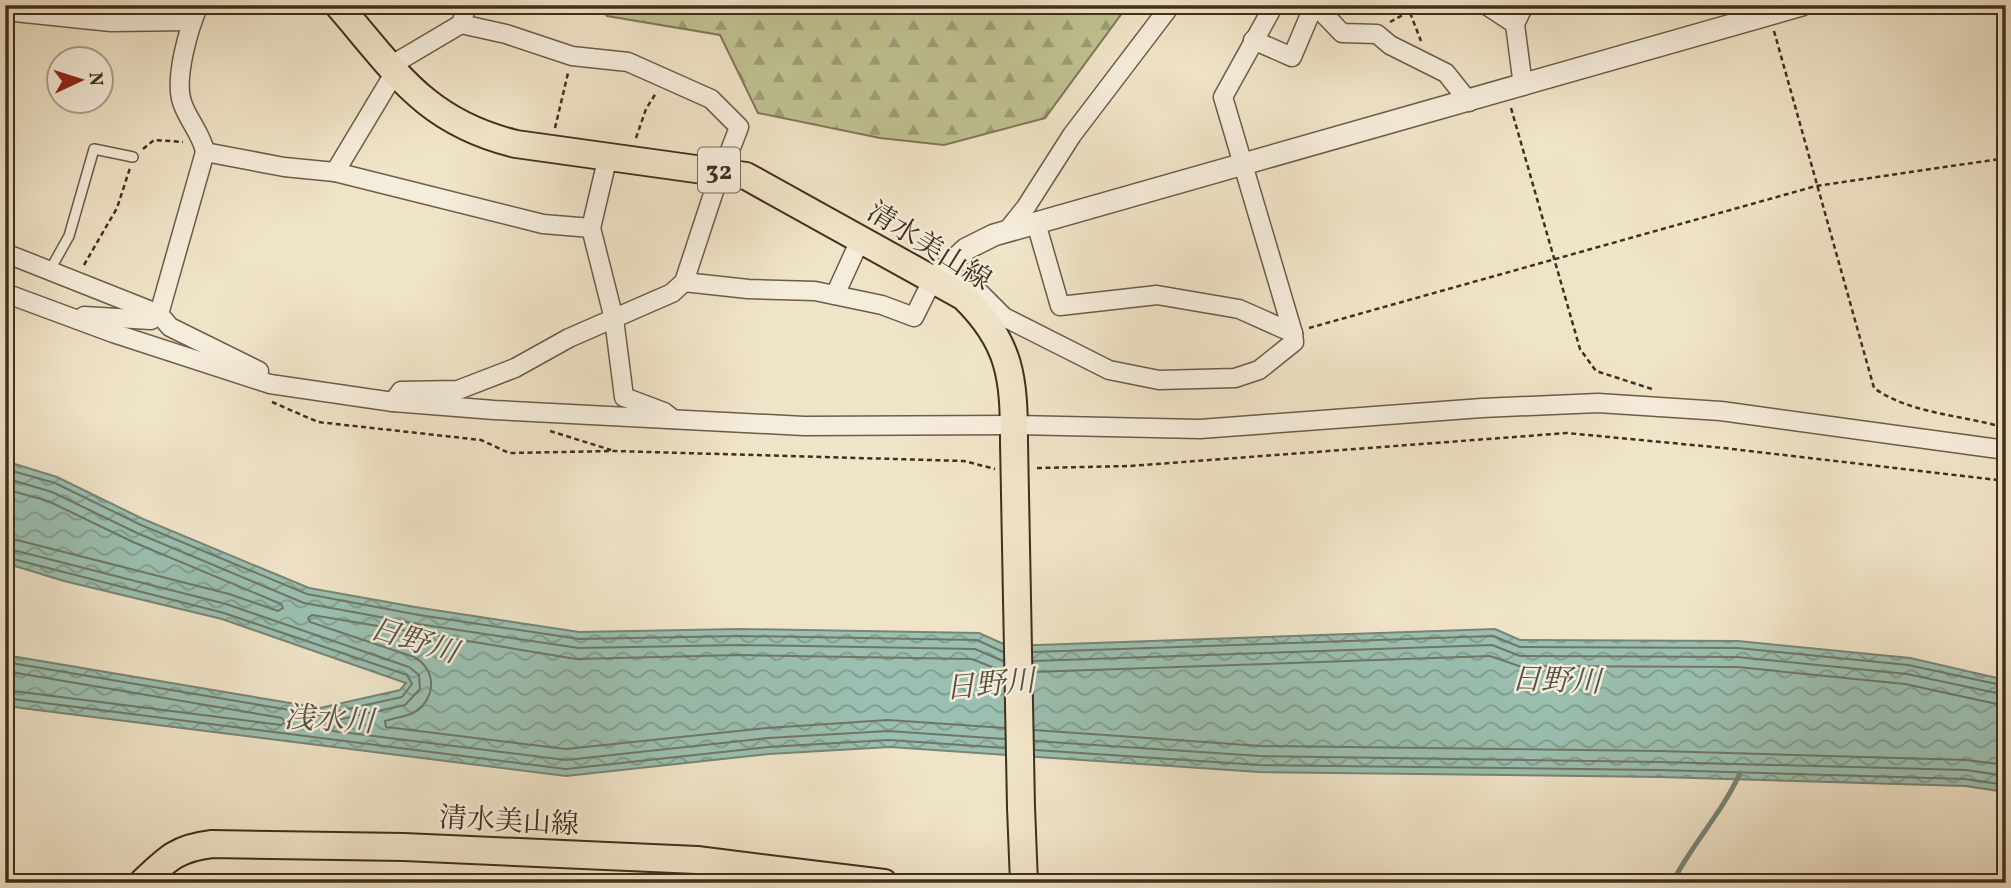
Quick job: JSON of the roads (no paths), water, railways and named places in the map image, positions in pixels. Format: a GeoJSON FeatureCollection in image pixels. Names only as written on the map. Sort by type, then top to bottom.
{"type":"FeatureCollection","features":[{"type":"Feature","properties":{"kind":"main road","name":"清水美山線"},"geometry":{"type":"LineString","coordinates":[[338,5],[394,70],[435,111],[487,137],[516,144],[722,168],[746,176],[964,297],[986,319],[1004,348],[1012,378],[1024,883]]}},
{"type":"Feature","properties":{"kind":"main road","name":"清水美山線"},"geometry":{"type":"LineString","coordinates":[[142,883],[169,858],[186,847],[212,844],[404,847],[697,860],[884,883]]}},
{"type":"Feature","properties":{"kind":"street"},"geometry":{"type":"LineString","coordinates":[[335,172],[394,70],[461,24],[467,5]]}},
{"type":"Feature","properties":{"kind":"street"},"geometry":{"type":"LineString","coordinates":[[1006,232],[1026,207],[1072,135],[1171,5]]}},
{"type":"Feature","properties":{"kind":"street"},"geometry":{"type":"LineString","coordinates":[[933,279],[958,279],[980,293],[1004,317],[1109,370],[1159,380],[1235,378],[1259,370],[1294,342],[1241,167],[1223,97],[1274,5]]}},
{"type":"Feature","properties":{"kind":"street"},"geometry":{"type":"LineString","coordinates":[[1253,40],[1292,57],[1315,5],[1342,33],[1377,34],[1390,45],[1446,73],[1469,102]]}},
{"type":"Feature","properties":{"kind":"street"},"geometry":{"type":"LineString","coordinates":[[1486,5],[1516,24]]}},
{"type":"Feature","properties":{"kind":"street"},"geometry":{"type":"LineString","coordinates":[[1515,89],[1516,24],[1524,5]]}},
{"type":"Feature","properties":{"kind":"street"},"geometry":{"type":"LineString","coordinates":[[684,282],[835,295],[882,305],[914,317],[933,279],[966,249],[1006,232],[1515,89],[1768,10],[1802,5]]}},
{"type":"Feature","properties":{"kind":"street"},"geometry":{"type":"LineString","coordinates":[[5,10],[111,22],[196,13],[181,75],[181,100],[204,147],[159,314],[151,320],[62,314]]}},
{"type":"Feature","properties":{"kind":"street"},"geometry":{"type":"LineString","coordinates":[[393,401],[401,391],[458,390],[672,293],[684,282],[722,168],[739,127],[711,99],[628,62],[572,56],[506,34],[461,24]]}},
{"type":"Feature","properties":{"kind":"street"},"geometry":{"type":"LineString","coordinates":[[204,147],[285,167],[335,172],[543,224],[592,228]]}},
{"type":"Feature","properties":{"kind":"street"},"geometry":{"type":"LineString","coordinates":[[608,156],[592,228],[614,319],[624,397],[664,412],[675,421]]}},
{"type":"Feature","properties":{"kind":"street"},"geometry":{"type":"LineString","coordinates":[[1036,223],[1060,306],[1157,295],[1238,309],[1293,333]]}},
{"type":"Feature","properties":{"kind":"street"},"geometry":{"type":"LineString","coordinates":[[835,295],[861,238]]}},
{"type":"Feature","properties":{"kind":"street"},"geometry":{"type":"LineString","coordinates":[[5,253],[159,314],[170,327],[264,374],[270,393]]}},
{"type":"Feature","properties":{"kind":"street"},"geometry":{"type":"LineString","coordinates":[[5,293],[270,393],[675,421],[1014,433],[1200,429],[1482,408],[1598,403],[1721,411],[2006,450]]}},
{"type":"Feature","properties":{"kind":"lane"},"geometry":{"type":"LineString","coordinates":[[50,270],[69,236],[94,149],[133,157]]}},
{"type":"Feature","properties":{"kind":"water"},"geometry":{"type":"Polygon","coordinates":[[[5,461],[57,477],[143,519],[309,588],[579,632],[740,629],[979,633],[1008,646],[1495,629],[1520,640],[1738,641],[1910,658],[2006,680],[2006,792],[1965,786],[1659,777],[1259,772],[890,747],[769,754],[566,776],[21,708],[5,705],[5,655],[320,708],[400,690],[406,683],[222,619],[64,581],[5,563],[5,461]]]}},
{"type":"Feature","properties":{"kind":"waterway"},"geometry":{"type":"LineString","coordinates":[[1672,883],[1725,802],[1740,773]]}},
{"type":"Feature","properties":{"kind":"water label","name":"日野川"},"geometry":{"type":"Point","coordinates":[414,640]}},
{"type":"Feature","properties":{"kind":"water label","name":"日野川"},"geometry":{"type":"Point","coordinates":[1556,680]}},
{"type":"Feature","properties":{"kind":"water label","name":"日野川"},"geometry":{"type":"Point","coordinates":[990,684]}},
{"type":"Feature","properties":{"kind":"water label","name":"浅水川"},"geometry":{"type":"Point","coordinates":[329,719]}}]}
